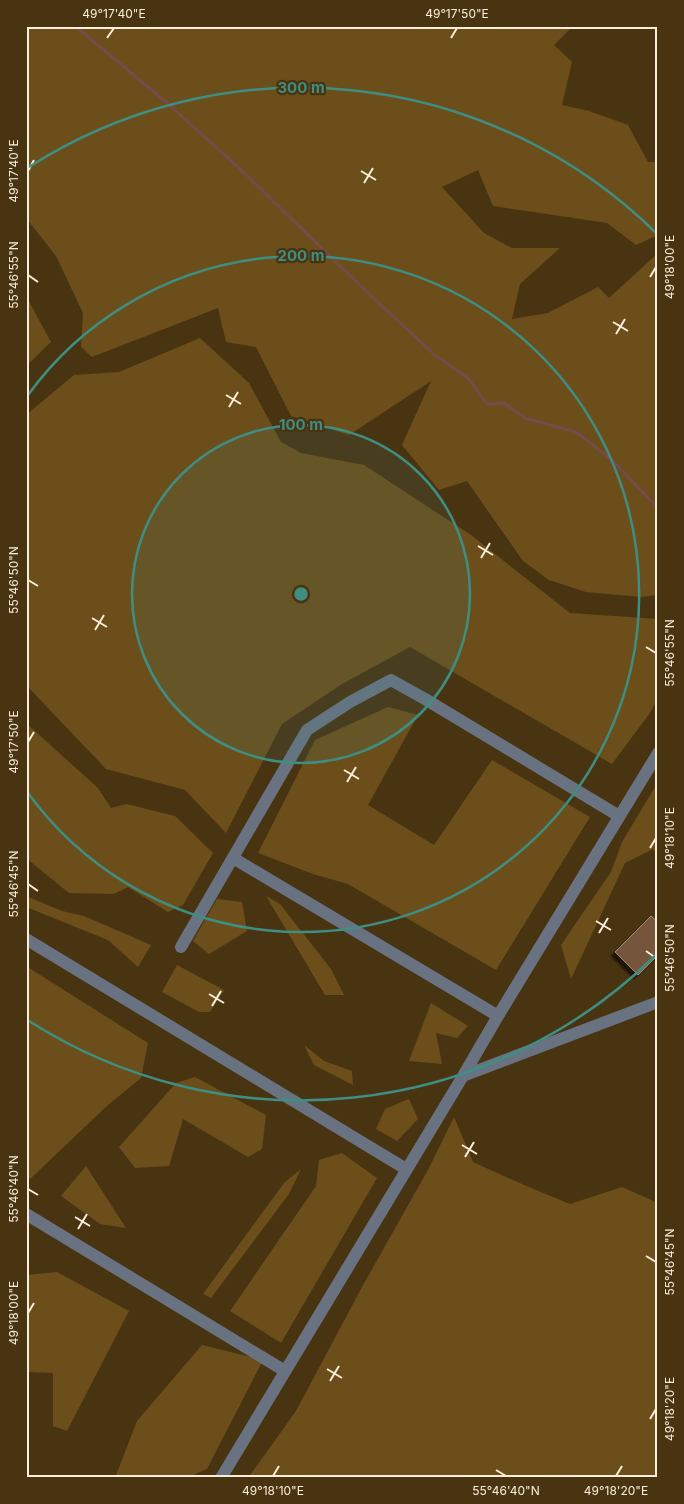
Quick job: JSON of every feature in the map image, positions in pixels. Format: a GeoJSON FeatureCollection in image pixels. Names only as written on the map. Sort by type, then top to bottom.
{"type":"FeatureCollection","features":[{"type":"Feature","properties":{"kind":"lane"},"geometry":{"type":"LineString","coordinates":[[182,947],[307,730],[350,702],[391,680],[619,816]]}},
{"type":"Feature","properties":{"kind":"lane"},"geometry":{"type":"LineString","coordinates":[[221,1478],[658,753]]}},
{"type":"Feature","properties":{"kind":"lane"},"geometry":{"type":"LineString","coordinates":[[233,858],[498,1016]]}},
{"type":"Feature","properties":{"kind":"lane"},"geometry":{"type":"LineString","coordinates":[[26,939],[406,1169]]}},
{"type":"Feature","properties":{"kind":"lane"},"geometry":{"type":"LineString","coordinates":[[463,1076],[658,1002]]}},
{"type":"Feature","properties":{"kind":"lane"},"geometry":{"type":"LineString","coordinates":[[26,1214],[285,1371]]}},
{"type":"Feature","properties":{"kind":"shaded area"},"geometry":{"type":"Polygon","coordinates":[[[26,26],[573,26],[554,45],[572,62],[562,105],[589,111],[628,125],[648,162],[658,162],[658,235],[636,245],[607,223],[493,206],[478,170],[442,187],[484,233],[512,248],[560,248],[520,284],[512,319],[548,313],[598,287],[609,298],[658,253],[658,595],[641,597],[586,592],[549,580],[523,561],[467,481],[439,490],[402,445],[431,381],[349,435],[291,416],[256,347],[226,342],[218,308],[92,357],[81,347],[83,313],[56,256],[26,218],[26,26]]]}},
{"type":"Feature","properties":{"kind":"shaded area"},"geometry":{"type":"Polygon","coordinates":[[[26,296],[51,342],[26,366],[26,296]]]}},
{"type":"Feature","properties":{"kind":"shaded area"},"geometry":{"type":"Polygon","coordinates":[[[200,338],[249,383],[281,442],[301,453],[364,465],[471,535],[570,613],[658,619],[658,698],[650,713],[612,764],[410,647],[342,684],[282,724],[226,833],[185,790],[106,769],[26,685],[26,415],[74,375],[119,372],[200,338]]]}},
{"type":"Feature","properties":{"kind":"shaded area"},"geometry":{"type":"Polygon","coordinates":[[[388,707],[418,715],[368,805],[434,845],[492,760],[590,817],[496,970],[348,884],[313,874],[258,853],[315,740],[388,707]]]}},
{"type":"Feature","properties":{"kind":"shaded area"},"geometry":{"type":"Polygon","coordinates":[[[26,723],[98,788],[111,808],[127,804],[175,816],[213,853],[183,905],[168,912],[128,887],[114,894],[69,893],[26,858],[26,723]]]}},
{"type":"Feature","properties":{"kind":"shaded area"},"geometry":{"type":"Polygon","coordinates":[[[658,782],[658,854],[653,849],[625,863],[571,979],[561,945],[611,872],[622,842],[658,782]]]}},
{"type":"Feature","properties":{"kind":"shaded area"},"geometry":{"type":"Polygon","coordinates":[[[26,896],[62,911],[84,916],[151,945],[138,967],[108,940],[26,907],[26,896]]]}},
{"type":"Feature","properties":{"kind":"shaded area"},"geometry":{"type":"Polygon","coordinates":[[[266,896],[280,904],[331,969],[344,995],[325,995],[266,896]]]}},
{"type":"Feature","properties":{"kind":"shaded area"},"geometry":{"type":"Polygon","coordinates":[[[217,899],[242,902],[247,931],[209,954],[193,941],[217,899]]]}},
{"type":"Feature","properties":{"kind":"shaded area"},"geometry":{"type":"Polygon","coordinates":[[[177,965],[224,990],[210,1012],[199,1012],[162,992],[177,965]]]}},
{"type":"Feature","properties":{"kind":"shaded area"},"geometry":{"type":"Polygon","coordinates":[[[26,966],[148,1043],[141,1078],[108,1105],[30,1179],[26,1176],[26,966]]]}},
{"type":"Feature","properties":{"kind":"shaded area"},"geometry":{"type":"Polygon","coordinates":[[[431,1003],[468,1026],[457,1038],[436,1033],[442,1064],[409,1061],[431,1003]]]}},
{"type":"Feature","properties":{"kind":"shaded area"},"geometry":{"type":"Polygon","coordinates":[[[304,1045],[324,1061],[352,1071],[353,1085],[314,1065],[304,1045]]]}},
{"type":"Feature","properties":{"kind":"shaded area"},"geometry":{"type":"Polygon","coordinates":[[[195,1077],[266,1115],[262,1149],[248,1157],[183,1119],[169,1166],[135,1168],[119,1147],[176,1083],[195,1077]]]}},
{"type":"Feature","properties":{"kind":"shaded area"},"geometry":{"type":"Polygon","coordinates":[[[409,1099],[418,1119],[397,1141],[376,1129],[385,1109],[409,1099]]]}},
{"type":"Feature","properties":{"kind":"shaded area"},"geometry":{"type":"Polygon","coordinates":[[[454,1117],[473,1162],[524,1185],[570,1204],[622,1187],[658,1203],[658,1478],[248,1478],[296,1411],[362,1287],[429,1168],[454,1117]]]}},
{"type":"Feature","properties":{"kind":"shaded area"},"geometry":{"type":"Polygon","coordinates":[[[342,1153],[377,1178],[281,1343],[230,1311],[316,1186],[319,1160],[342,1153]]]}},
{"type":"Feature","properties":{"kind":"shaded area"},"geometry":{"type":"Polygon","coordinates":[[[86,1166],[126,1228],[100,1224],[61,1196],[86,1166]]]}},
{"type":"Feature","properties":{"kind":"shaded area"},"geometry":{"type":"Polygon","coordinates":[[[301,1169],[289,1194],[211,1298],[203,1294],[284,1183],[301,1169]]]}},
{"type":"Feature","properties":{"kind":"shaded area"},"geometry":{"type":"Polygon","coordinates":[[[57,1272],[129,1311],[67,1431],[53,1426],[53,1373],[26,1372],[26,1275],[57,1272]]]}},
{"type":"Feature","properties":{"kind":"shaded area"},"geometry":{"type":"Polygon","coordinates":[[[202,1345],[263,1360],[207,1469],[186,1478],[115,1478],[137,1421],[202,1345]]]}},
{"type":"Feature","properties":{"kind":"building"},"geometry":{"type":"Polygon","coordinates":[[[651,916],[658,922],[658,955],[638,975],[615,952],[651,916]]]}},
{"type":"Feature","properties":{"kind":"waterway"},"geometry":{"type":"LineString","coordinates":[[75,26],[166,102],[238,167],[436,356],[468,378],[487,404],[504,403],[525,418],[576,432],[612,460],[658,508]]}}]}
